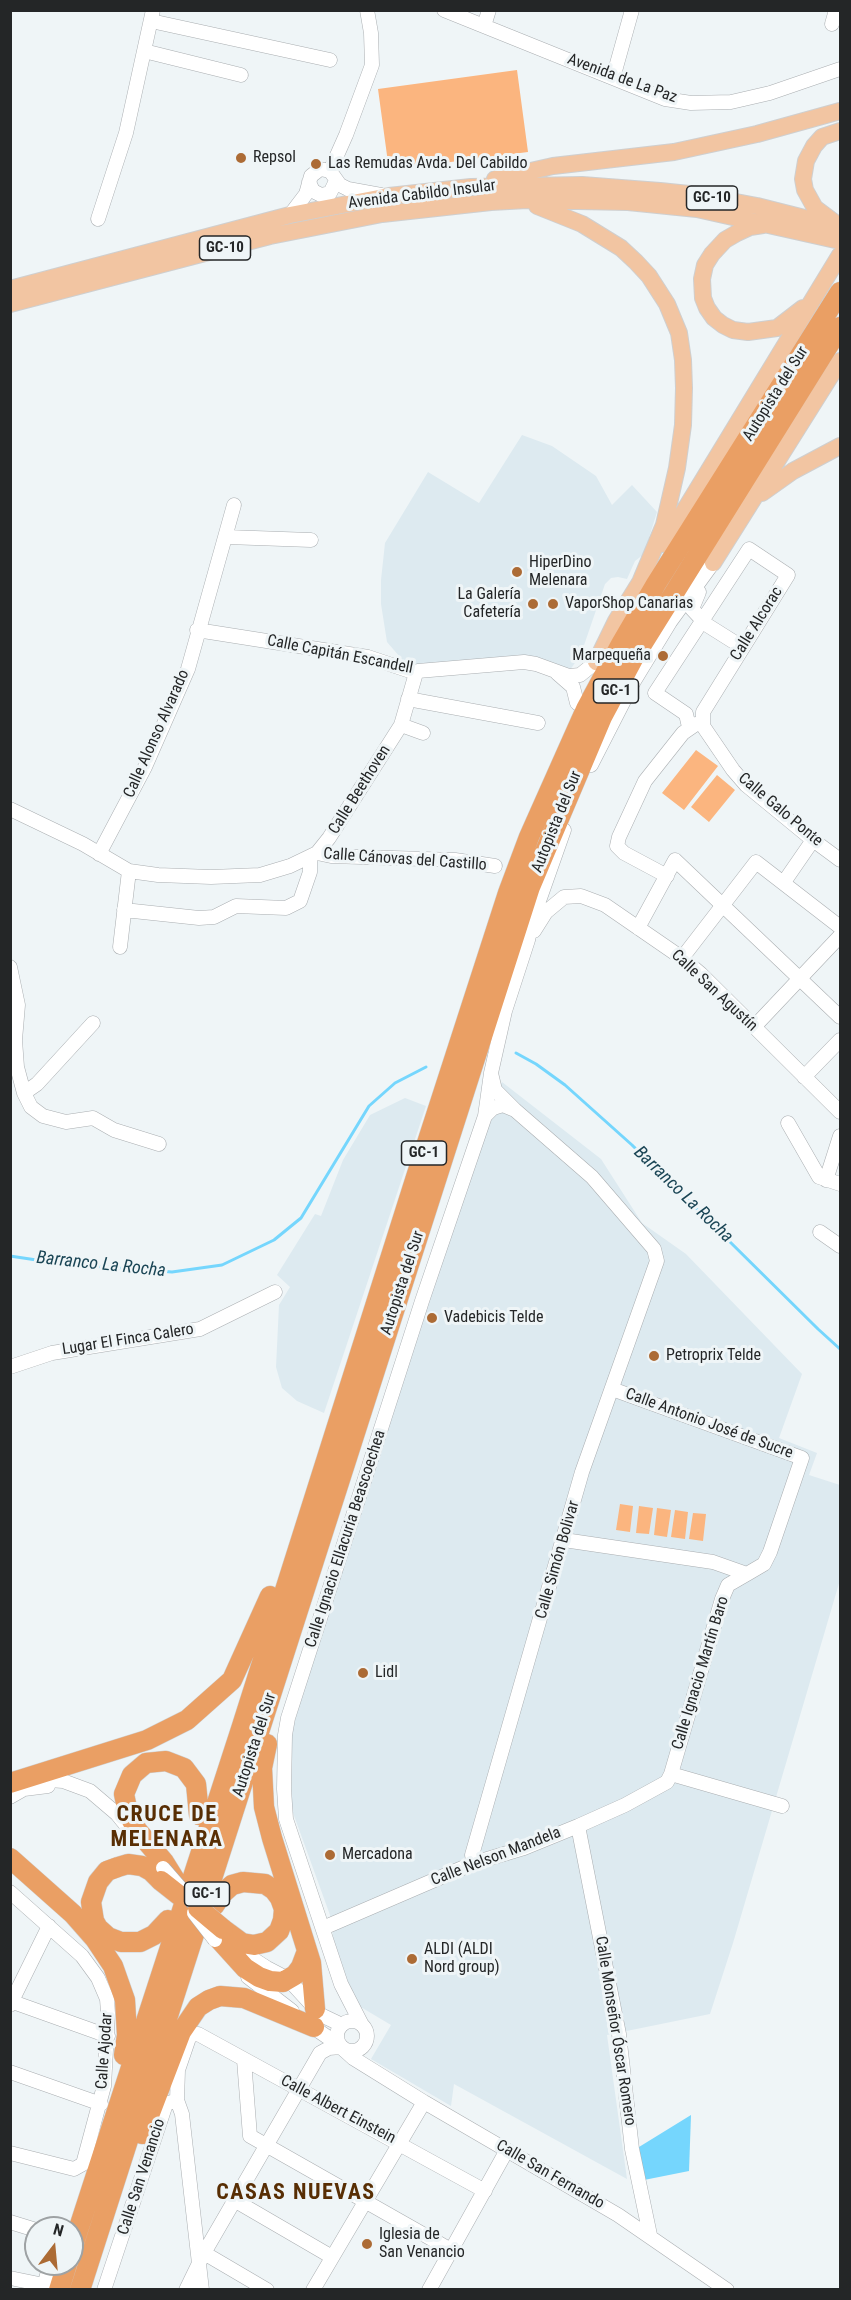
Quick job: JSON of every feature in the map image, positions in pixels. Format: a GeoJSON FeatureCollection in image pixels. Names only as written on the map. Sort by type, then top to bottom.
{"type":"FeatureCollection","features":[{"type":"Feature","properties":{"kind":"highway","name":"Autopista del Sur"},"geometry":{"type":"LineString","coordinates":[[83,2216],[508,893],[529,837],[586,709],[621,644],[662,574],[840,292]]}},
{"type":"Feature","properties":{"kind":"highway","name":"Autopista del Sur"},"geometry":{"type":"LineString","coordinates":[[80,2289],[530,887],[602,717],[670,597],[840,327]]}},
{"type":"Feature","properties":{"kind":"highway"},"geometry":{"type":"LineString","coordinates":[[529,837],[537,789],[596,662]]}},
{"type":"Feature","properties":{"kind":"highway"},"geometry":{"type":"LineString","coordinates":[[464,1091],[505,1011]]}},
{"type":"Feature","properties":{"kind":"highway"},"geometry":{"type":"LineString","coordinates":[[99,2166],[99,2137],[186,1865],[199,1815],[257,1644],[283,1551],[302,1502],[323,1471]]}},
{"type":"Feature","properties":{"kind":"highway"},"geometry":{"type":"LineString","coordinates":[[10,1784],[147,1740],[187,1720],[232,1680],[270,1596]]}},
{"type":"Feature","properties":{"kind":"highway"},"geometry":{"type":"LineString","coordinates":[[114,2184],[139,2142],[181,2032],[198,2007],[220,1996],[244,1998],[314,2018],[313,1972],[264,1808],[262,1768],[291,1655],[301,1604]]}},
{"type":"Feature","properties":{"kind":"highway"},"geometry":{"type":"LineString","coordinates":[[146,2125],[202,1909],[268,1738]]}},
{"type":"Feature","properties":{"kind":"highway"},"geometry":{"type":"LineString","coordinates":[[168,1877],[128,1813],[124,1794],[132,1775],[146,1763],[166,1761],[184,1768],[196,1784],[199,1815]]}},
{"type":"Feature","properties":{"kind":"highway"},"geometry":{"type":"LineString","coordinates":[[10,1858],[73,1914],[95,1939],[112,1966],[125,2000],[127,2035],[124,2055]]}},
{"type":"Feature","properties":{"kind":"highway"},"geometry":{"type":"LineString","coordinates":[[168,1877],[141,1866],[128,1864],[118,1867],[107,1872],[98,1882],[91,1902],[94,1921],[98,1928],[121,1942],[140,1942],[154,1935],[168,1920]]}},
{"type":"Feature","properties":{"kind":"highway"},"geometry":{"type":"LineString","coordinates":[[10,1865],[42,1885]]}},
{"type":"Feature","properties":{"kind":"highway"},"geometry":{"type":"LineString","coordinates":[[202,1909],[232,1885],[243,1882],[265,1884],[280,1898],[284,1909],[283,1920],[279,1931],[267,1941],[254,1946],[218,1935]]}},
{"type":"Feature","properties":{"kind":"highway"},"geometry":{"type":"LineString","coordinates":[[202,1909],[218,1935],[245,1968],[270,1982],[283,1982],[288,1979],[301,1967],[307,1951]]}},
{"type":"Feature","properties":{"kind":"main road"},"geometry":{"type":"LineString","coordinates":[[471,187],[532,170],[674,152],[757,134],[840,111]]}},
{"type":"Feature","properties":{"kind":"main road"},"geometry":{"type":"LineString","coordinates":[[840,130],[822,137],[814,146],[806,161],[803,179],[815,208],[840,227]]}},
{"type":"Feature","properties":{"kind":"main road","name":"Avenida Cabildo Insular"},"geometry":{"type":"LineString","coordinates":[[10,290],[290,215],[389,196],[471,187],[582,185],[669,192],[757,206],[840,227]]}},
{"type":"Feature","properties":{"kind":"main road","name":"Avenida Cabildo Insular"},"geometry":{"type":"LineString","coordinates":[[10,304],[270,236],[382,214],[491,202],[527,200],[628,202],[697,209],[840,241]]}},
{"type":"Feature","properties":{"kind":"main road"},"geometry":{"type":"LineString","coordinates":[[491,202],[527,203],[542,207],[582,224],[613,243],[649,276],[667,304],[679,333],[684,388],[683,425],[677,468],[664,525],[641,580]]}},
{"type":"Feature","properties":{"kind":"main road"},"geometry":{"type":"LineString","coordinates":[[770,224],[750,227],[737,233],[725,240],[712,254],[705,265],[702,279],[703,298],[707,308],[714,318],[733,330],[763,331],[777,328],[813,300]]}},
{"type":"Feature","properties":{"kind":"main road"},"geometry":{"type":"LineString","coordinates":[[596,662],[616,621],[840,255]]}},
{"type":"Feature","properties":{"kind":"main road"},"geometry":{"type":"LineString","coordinates":[[712,563],[840,361]]}},
{"type":"Feature","properties":{"kind":"main road"},"geometry":{"type":"LineString","coordinates":[[753,499],[793,471],[840,446]]}},
{"type":"Feature","properties":{"kind":"street"},"geometry":{"type":"LineString","coordinates":[[309,182],[313,191],[321,195],[330,193],[346,135],[372,64],[371,33],[367,10]]}},
{"type":"Feature","properties":{"kind":"street","name":"Avenida de La Paz"},"geometry":{"type":"LineString","coordinates":[[444,10],[665,99],[691,103],[731,102],[770,93],[840,69]]}},
{"type":"Feature","properties":{"kind":"street"},"geometry":{"type":"LineString","coordinates":[[484,26],[489,10]]}},
{"type":"Feature","properties":{"kind":"street"},"geometry":{"type":"LineString","coordinates":[[613,78],[632,10]]}},
{"type":"Feature","properties":{"kind":"street"},"geometry":{"type":"LineString","coordinates":[[98,219],[126,133],[152,16],[330,60]]}},
{"type":"Feature","properties":{"kind":"street"},"geometry":{"type":"LineString","coordinates":[[144,51],[241,75]]}},
{"type":"Feature","properties":{"kind":"street"},"geometry":{"type":"LineString","coordinates":[[290,215],[300,204],[311,176],[320,169],[333,176],[348,189],[389,196]]}},
{"type":"Feature","properties":{"kind":"street","name":"Calle Alonso Alvarado"},"geometry":{"type":"LineString","coordinates":[[99,854],[154,746],[188,669],[197,630],[227,537],[234,505]]}},
{"type":"Feature","properties":{"kind":"street"},"geometry":{"type":"LineString","coordinates":[[227,537],[311,540]]}},
{"type":"Feature","properties":{"kind":"street","name":"Calle Alcorac"},"geometry":{"type":"LineString","coordinates":[[667,876],[624,853],[617,846],[619,837],[640,789],[695,720],[788,575],[749,549],[702,621]]}},
{"type":"Feature","properties":{"kind":"street"},"geometry":{"type":"LineString","coordinates":[[712,563],[710,574],[696,596],[692,609],[702,621],[742,647]]}},
{"type":"Feature","properties":{"kind":"street"},"geometry":{"type":"LineString","coordinates":[[528,940],[547,876],[593,760],[634,681],[670,622],[712,563]]}},
{"type":"Feature","properties":{"kind":"street","name":"Calle Galo Ponte"},"geometry":{"type":"LineString","coordinates":[[702,621],[655,693],[695,720],[746,785],[840,860]]}},
{"type":"Feature","properties":{"kind":"street","name":"Calle Capitán Escandell"},"geometry":{"type":"LineString","coordinates":[[197,630],[368,657],[416,673],[524,662],[569,676],[580,675],[596,662]]}},
{"type":"Feature","properties":{"kind":"street","name":"Calle Capitán Escandell"},"geometry":{"type":"LineString","coordinates":[[553,670],[573,687],[577,703]]}},
{"type":"Feature","properties":{"kind":"street","name":"Calle Beethoven"},"geometry":{"type":"LineString","coordinates":[[314,855],[329,838],[400,725],[416,673]]}},
{"type":"Feature","properties":{"kind":"street"},"geometry":{"type":"LineString","coordinates":[[408,699],[538,723]]}},
{"type":"Feature","properties":{"kind":"street"},"geometry":{"type":"LineString","coordinates":[[400,725],[423,733]]}},
{"type":"Feature","properties":{"kind":"street","name":"Calle Cánovas del Castillo"},"geometry":{"type":"LineString","coordinates":[[10,809],[129,871],[158,875],[211,878],[260,875],[314,855],[455,860],[495,866]]}},
{"type":"Feature","properties":{"kind":"street"},"geometry":{"type":"LineString","coordinates":[[783,882],[813,840]]}},
{"type":"Feature","properties":{"kind":"street"},"geometry":{"type":"LineString","coordinates":[[124,909],[199,918],[214,917],[236,906],[286,908],[300,901],[314,855]]}},
{"type":"Feature","properties":{"kind":"street"},"geometry":{"type":"LineString","coordinates":[[638,928],[675,860],[840,1017]]}},
{"type":"Feature","properties":{"kind":"street"},"geometry":{"type":"LineString","coordinates":[[682,958],[756,862],[840,927]]}},
{"type":"Feature","properties":{"kind":"street"},"geometry":{"type":"LineString","coordinates":[[120,947],[129,871]]}},
{"type":"Feature","properties":{"kind":"street","name":"Calle San Agustín"},"geometry":{"type":"LineString","coordinates":[[528,940],[554,904],[564,897],[581,896],[605,905],[682,958],[840,1112]]}},
{"type":"Feature","properties":{"kind":"street"},"geometry":{"type":"LineString","coordinates":[[754,1027],[840,936]]}},
{"type":"Feature","properties":{"kind":"street","name":"Calle Ignacio Ellacuria Beascoechea"},"geometry":{"type":"LineString","coordinates":[[344,2023],[349,2004],[297,1853],[284,1807],[285,1735],[288,1718],[422,1301],[485,1116],[491,1073],[505,1011],[528,940]]}},
{"type":"Feature","properties":{"kind":"street"},"geometry":{"type":"LineString","coordinates":[[10,967],[18,1005],[15,1040],[17,1067],[31,1107],[43,1116],[66,1122],[93,1118],[114,1130],[159,1144]]}},
{"type":"Feature","properties":{"kind":"street"},"geometry":{"type":"LineString","coordinates":[[24,1092],[37,1084],[93,1023]]}},
{"type":"Feature","properties":{"kind":"street"},"geometry":{"type":"LineString","coordinates":[[804,1077],[840,1040]]}},
{"type":"Feature","properties":{"kind":"street"},"geometry":{"type":"LineString","coordinates":[[491,1073],[495,1090],[515,1110]]}},
{"type":"Feature","properties":{"kind":"street"},"geometry":{"type":"LineString","coordinates":[[485,1116],[493,1108],[503,1106],[515,1110]]}},
{"type":"Feature","properties":{"kind":"street","name":"Calle Simón Bolivar"},"geometry":{"type":"LineString","coordinates":[[474,1863],[472,1855],[582,1472],[657,1261],[654,1249],[592,1177],[515,1110]]}},
{"type":"Feature","properties":{"kind":"street"},"geometry":{"type":"LineString","coordinates":[[788,1123],[819,1177],[840,1184]]}},
{"type":"Feature","properties":{"kind":"street"},"geometry":{"type":"LineString","coordinates":[[826,1180],[840,1136]]}},
{"type":"Feature","properties":{"kind":"street"},"geometry":{"type":"LineString","coordinates":[[820,1232],[840,1246]]}},
{"type":"Feature","properties":{"kind":"street","name":"Lugar El Finca Calero"},"geometry":{"type":"LineString","coordinates":[[10,1366],[52,1353],[200,1329],[275,1292]]}},
{"type":"Feature","properties":{"kind":"street","name":"Calle Antonio José de Sucre"},"geometry":{"type":"LineString","coordinates":[[612,1389],[802,1458],[764,1564]]}},
{"type":"Feature","properties":{"kind":"street"},"geometry":{"type":"LineString","coordinates":[[564,1540],[713,1562],[747,1574]]}},
{"type":"Feature","properties":{"kind":"street","name":"Calle Ignacio Martín Baro"},"geometry":{"type":"LineString","coordinates":[[669,1778],[728,1585],[764,1564]]}},
{"type":"Feature","properties":{"kind":"street"},"geometry":{"type":"LineString","coordinates":[[669,1778],[782,1806]]}},
{"type":"Feature","properties":{"kind":"street","name":"Calle Nelson Mandela"},"geometry":{"type":"LineString","coordinates":[[323,1928],[474,1863],[524,1848],[578,1826],[625,1805],[669,1778]]}},
{"type":"Feature","properties":{"kind":"street"},"geometry":{"type":"LineString","coordinates":[[10,1784],[32,1779],[63,1781],[90,1791],[117,1814],[168,1877]]}},
{"type":"Feature","properties":{"kind":"street"},"geometry":{"type":"LineString","coordinates":[[10,1797],[24,1789],[50,1786],[74,1791],[97,1803],[202,1909]]}},
{"type":"Feature","properties":{"kind":"street","name":"Calle Monseñor Óscar Romero"},"geometry":{"type":"LineString","coordinates":[[578,1826],[619,2034],[633,2148],[650,2235]]}},
{"type":"Feature","properties":{"kind":"street","name":"Calle Ajodar"},"geometry":{"type":"LineString","coordinates":[[10,1892],[82,1956],[98,1978],[107,1999],[108,2036],[101,2104],[83,2164],[74,2169],[10,2153]]}},
{"type":"Feature","properties":{"kind":"street"},"geometry":{"type":"LineString","coordinates":[[49,1926],[11,2003],[108,2036]]}},
{"type":"Feature","properties":{"kind":"street"},"geometry":{"type":"LineString","coordinates":[[218,1935],[241,1971],[267,1994],[314,2018],[344,2023],[354,2021],[362,2025],[366,2032],[364,2055],[369,2068]]}},
{"type":"Feature","properties":{"kind":"street"},"geometry":{"type":"LineString","coordinates":[[288,1979],[314,2018]]}},
{"type":"Feature","properties":{"kind":"street","name":"Calle Ignacio Ellacuria Beascoechea"},"geometry":{"type":"LineString","coordinates":[[347,1999],[362,2025]]}},
{"type":"Feature","properties":{"kind":"street","name":"Calle San Fernando"},"geometry":{"type":"LineString","coordinates":[[314,2018],[353,2058],[650,2235],[727,2289]]}},
{"type":"Feature","properties":{"kind":"street"},"geometry":{"type":"LineString","coordinates":[[344,2023],[336,2037],[341,2047],[347,2051],[357,2050],[365,2044]]}},
{"type":"Feature","properties":{"kind":"street","name":"Calle Albert Einstein"},"geometry":{"type":"LineString","coordinates":[[190,2035],[198,2034],[484,2191]]}},
{"type":"Feature","properties":{"kind":"street","name":"Calle San Venancio"},"geometry":{"type":"LineString","coordinates":[[104,2289],[166,2104],[177,2100],[178,2070],[190,2035]]}},
{"type":"Feature","properties":{"kind":"street"},"geometry":{"type":"LineString","coordinates":[[186,2289],[201,2258],[320,2053],[329,2048],[341,2047]]}},
{"type":"Feature","properties":{"kind":"street"},"geometry":{"type":"LineString","coordinates":[[244,2060],[250,2136],[451,2250]]}},
{"type":"Feature","properties":{"kind":"street"},"geometry":{"type":"LineString","coordinates":[[10,2072],[101,2104]]}},
{"type":"Feature","properties":{"kind":"street"},"geometry":{"type":"LineString","coordinates":[[177,2100],[182,2114],[201,2258],[202,2289]]}},
{"type":"Feature","properties":{"kind":"street"},"geometry":{"type":"LineString","coordinates":[[313,2289],[424,2102]]}},
{"type":"Feature","properties":{"kind":"street"},"geometry":{"type":"LineString","coordinates":[[429,2289],[507,2150]]}},
{"type":"Feature","properties":{"kind":"street"},"geometry":{"type":"LineString","coordinates":[[234,2200],[332,2257]]}},
{"type":"Feature","properties":{"kind":"street"},"geometry":{"type":"LineString","coordinates":[[201,2258],[267,2289]]}},
{"type":"Feature","properties":{"kind":"street"},"geometry":{"type":"LineString","coordinates":[[10,2278],[49,2288]]}},
{"type":"Feature","properties":{"kind":"shaded area"},"geometry":{"type":"Polygon","coordinates":[[[517,70],[528,152],[389,170],[378,89],[517,70]]]}},
{"type":"Feature","properties":{"kind":"shaded area"},"geometry":{"type":"Polygon","coordinates":[[[522,435],[552,446],[596,476],[612,505],[632,485],[657,512],[644,554],[635,561],[627,579],[611,578],[605,584],[581,654],[570,670],[552,667],[414,666],[406,664],[387,642],[381,604],[385,543],[428,472],[479,503],[522,435]]]}},
{"type":"Feature","properties":{"kind":"shaded area"},"geometry":{"type":"Polygon","coordinates":[[[696,750],[718,766],[684,810],[662,793],[696,750]]]}},
{"type":"Feature","properties":{"kind":"shaded area"},"geometry":{"type":"Polygon","coordinates":[[[717,775],[735,790],[709,822],[691,807],[717,775]]]}},
{"type":"Feature","properties":{"kind":"shaded area"},"geometry":{"type":"Polygon","coordinates":[[[502,1082],[601,1159],[642,1223],[686,1254],[802,1374],[779,1438],[817,1453],[809,1475],[840,1485],[840,1580],[710,2014],[607,2035],[627,2179],[454,2084],[451,2106],[371,2059],[391,2025],[354,2003],[337,1964],[330,1915],[292,1810],[291,1733],[383,1428],[482,1113],[502,1082]]]}},
{"type":"Feature","properties":{"kind":"shaded area"},"geometry":{"type":"Polygon","coordinates":[[[405,1098],[426,1106],[324,1413],[297,1401],[282,1388],[276,1367],[279,1305],[290,1287],[277,1275],[315,1214],[321,1216],[343,1160],[370,1115],[405,1098]]]}},
{"type":"Feature","properties":{"kind":"shaded area"},"geometry":{"type":"Polygon","coordinates":[[[620,1504],[633,1506],[630,1532],[616,1530],[620,1504]]]}},
{"type":"Feature","properties":{"kind":"shaded area"},"geometry":{"type":"Polygon","coordinates":[[[639,1506],[653,1508],[649,1534],[636,1533],[639,1506]]]}},
{"type":"Feature","properties":{"kind":"shaded area"},"geometry":{"type":"Polygon","coordinates":[[[657,1508],[671,1510],[667,1537],[654,1535],[657,1508]]]}},
{"type":"Feature","properties":{"kind":"shaded area"},"geometry":{"type":"Polygon","coordinates":[[[675,1510],[688,1512],[685,1539],[671,1537],[675,1510]]]}},
{"type":"Feature","properties":{"kind":"shaded area"},"geometry":{"type":"Polygon","coordinates":[[[693,1513],[706,1514],[703,1541],[689,1539],[693,1513]]]}},
{"type":"Feature","properties":{"kind":"water"},"geometry":{"type":"Polygon","coordinates":[[[691,2115],[689,2171],[644,2180],[639,2147],[691,2115]]]}},
{"type":"Feature","properties":{"kind":"waterway","name":"Barranco La Rocha"},"geometry":{"type":"LineString","coordinates":[[516,1053],[565,1085],[632,1145],[840,1349]]}},
{"type":"Feature","properties":{"kind":"waterway","name":"Barranco La Rocha"},"geometry":{"type":"LineString","coordinates":[[10,1256],[63,1264],[172,1272],[222,1265],[274,1240],[301,1218],[369,1106],[395,1083],[426,1067]]}},
{"type":"Feature","properties":{"kind":"place","name":"Repsol"},"geometry":{"type":"Point","coordinates":[241,158]}},
{"type":"Feature","properties":{"kind":"place","name":"Las Remudas Avda. Del Cabildo"},"geometry":{"type":"Point","coordinates":[316,164]}},
{"type":"Feature","properties":{"kind":"place","name":"HiperDino Melenara"},"geometry":{"type":"Point","coordinates":[517,572]}},
{"type":"Feature","properties":{"kind":"place","name":"La Galería Cafetería"},"geometry":{"type":"Point","coordinates":[533,604]}},
{"type":"Feature","properties":{"kind":"place","name":"VaporShop Canarias"},"geometry":{"type":"Point","coordinates":[553,604]}},
{"type":"Feature","properties":{"kind":"place","name":"Marpequeña"},"geometry":{"type":"Point","coordinates":[663,656]}},
{"type":"Feature","properties":{"kind":"place","name":"Vadebicis Telde"},"geometry":{"type":"Point","coordinates":[432,1318]}},
{"type":"Feature","properties":{"kind":"place","name":"Petroprix Telde"},"geometry":{"type":"Point","coordinates":[654,1356]}},
{"type":"Feature","properties":{"kind":"place","name":"Lidl"},"geometry":{"type":"Point","coordinates":[363,1673]}},
{"type":"Feature","properties":{"kind":"place","name":"Mercadona"},"geometry":{"type":"Point","coordinates":[330,1855]}},
{"type":"Feature","properties":{"kind":"place","name":"ALDI (ALDI Nord group)"},"geometry":{"type":"Point","coordinates":[412,1959]}},
{"type":"Feature","properties":{"kind":"place","name":"Iglesia de San Venancio"},"geometry":{"type":"Point","coordinates":[367,2244]}},
{"type":"Feature","properties":{"kind":"district","name":"CRUCE DE MELENARA"},"geometry":{"type":"Point","coordinates":[167,1828]}},
{"type":"Feature","properties":{"kind":"district","name":"CASAS NUEVAS"},"geometry":{"type":"Point","coordinates":[296,2193]}}]}
